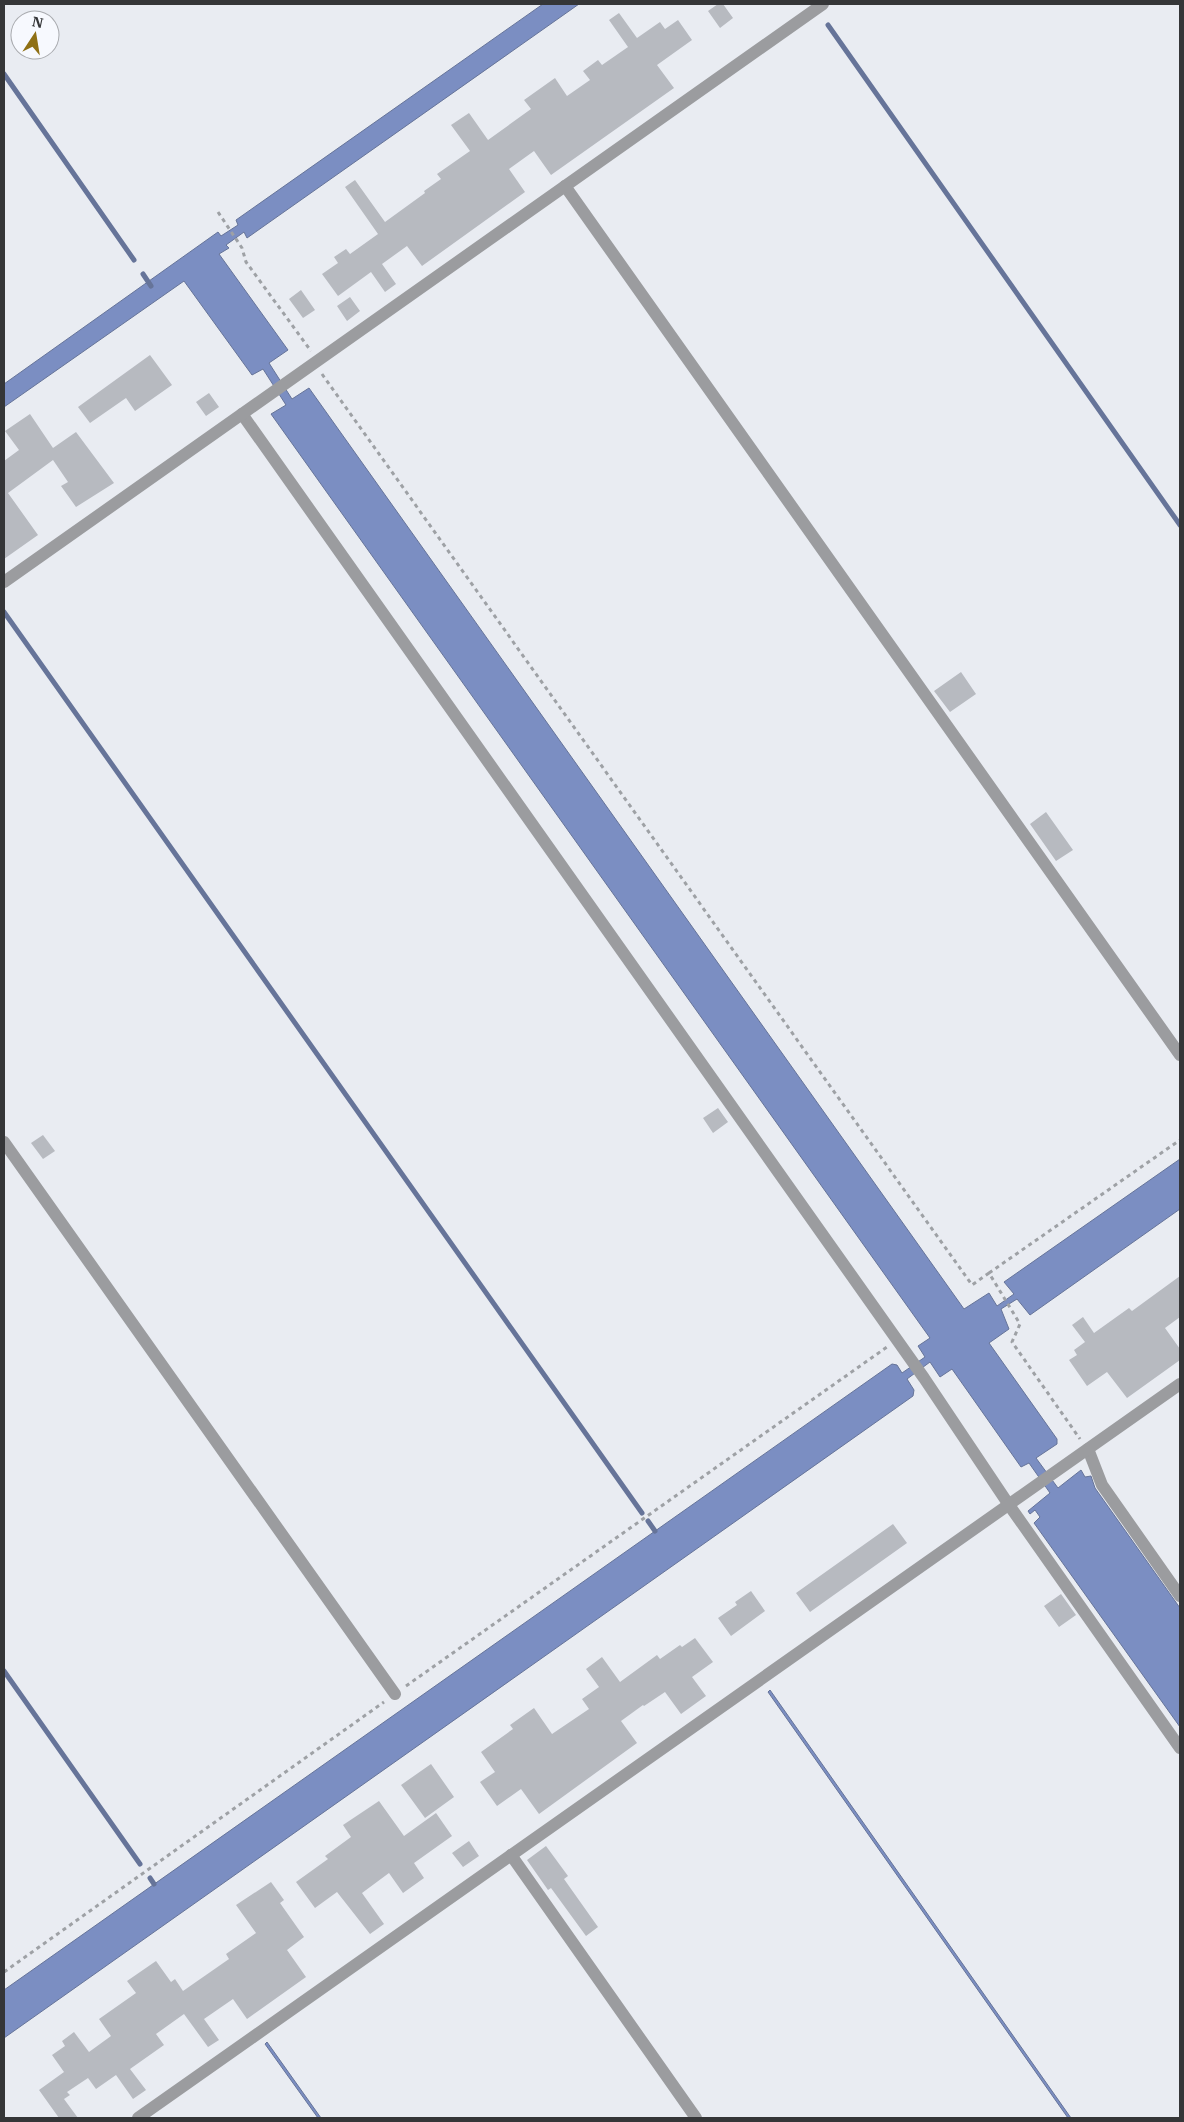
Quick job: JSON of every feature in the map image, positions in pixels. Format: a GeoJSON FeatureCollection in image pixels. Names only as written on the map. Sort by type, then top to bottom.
{"type":"FeatureCollection","features":[{"type":"Feature","properties":{"kind":"street"},"geometry":{"type":"LineString","coordinates":[[4,582],[823,4]]}},
{"type":"Feature","properties":{"kind":"street"},"geometry":{"type":"LineString","coordinates":[[565,186],[1180,1054]]}},
{"type":"Feature","properties":{"kind":"street"},"geometry":{"type":"LineString","coordinates":[[242,414],[924,1378],[1009,1505],[1180,1748]]}},
{"type":"Feature","properties":{"kind":"street"},"geometry":{"type":"LineString","coordinates":[[4,1142],[395,1694]]}},
{"type":"Feature","properties":{"kind":"street"},"geometry":{"type":"LineString","coordinates":[[138,2118],[1180,1384]]}},
{"type":"Feature","properties":{"kind":"street"},"geometry":{"type":"LineString","coordinates":[[1088,1449],[1102,1485],[1180,1596]]}},
{"type":"Feature","properties":{"kind":"street"},"geometry":{"type":"LineString","coordinates":[[511,1855],[696,2118]]}},
{"type":"Feature","properties":{"kind":"path"},"geometry":{"type":"LineString","coordinates":[[218,212],[242,248],[246,262],[310,350],[314,363],[972,1285],[1180,1140]]}},
{"type":"Feature","properties":{"kind":"path"},"geometry":{"type":"LineString","coordinates":[[989,1274],[1020,1324],[1012,1342],[1088,1449]]}},
{"type":"Feature","properties":{"kind":"path"},"geometry":{"type":"LineString","coordinates":[[4,1972],[896,1340]]}},
{"type":"Feature","properties":{"kind":"water"},"geometry":{"type":"Polygon","coordinates":[[[543,4],[579,4],[247,238],[244,232],[226,245],[229,248],[219,254],[288,350],[269,363],[292,399],[309,388],[964,1309],[989,1293],[997,1306],[1014,1294],[1004,1282],[1180,1159],[1180,1209],[1030,1315],[1017,1299],[1001,1309],[1009,1329],[989,1343],[1057,1439],[1057,1444],[1036,1458],[1058,1488],[1081,1470],[1085,1477],[1091,1476],[1095,1488],[1180,1608],[1180,1727],[1034,1523],[1040,1517],[1035,1510],[1030,1514],[1028,1511],[1050,1493],[1029,1463],[1021,1467],[952,1369],[940,1377],[930,1362],[907,1379],[914,1390],[913,1396],[4,2038],[4,1990],[892,1364],[897,1365],[902,1373],[925,1357],[918,1346],[930,1338],[271,414],[286,405],[263,369],[252,375],[184,281],[4,407],[4,384],[218,232],[221,236],[238,225],[236,220],[543,4]]]}},
{"type":"Feature","properties":{"kind":"water"},"geometry":{"type":"Polygon","coordinates":[[[770,1690],[1071,2118],[1068,2118],[768,1692],[770,1690]]]}},
{"type":"Feature","properties":{"kind":"water"},"geometry":{"type":"Polygon","coordinates":[[[267,2042],[321,2118],[318,2118],[265,2044],[267,2042]]]}},
{"type":"Feature","properties":{"kind":"building"},"geometry":{"type":"Polygon","coordinates":[[[718,4],[723,4],[733,18],[720,28],[708,11],[718,4]]]}},
{"type":"Feature","properties":{"kind":"building"},"geometry":{"type":"Polygon","coordinates":[[[619,13],[637,38],[660,22],[665,29],[678,20],[692,40],[657,65],[674,88],[551,175],[534,151],[509,169],[525,192],[422,266],[407,246],[382,264],[396,284],[385,292],[371,272],[338,296],[322,274],[338,263],[334,257],[346,249],[350,254],[378,234],[345,187],[355,180],[385,222],[441,179],[437,174],[470,151],[451,125],[469,113],[488,140],[531,109],[524,100],[555,78],[567,96],[590,80],[583,71],[598,60],[602,65],[628,47],[609,20],[619,13]]]}},
{"type":"Feature","properties":{"kind":"building"},"geometry":{"type":"Polygon","coordinates":[[[301,290],[315,310],[303,318],[289,299],[301,290]]]}},
{"type":"Feature","properties":{"kind":"building"},"geometry":{"type":"Polygon","coordinates":[[[350,297],[360,311],[347,321],[337,306],[350,297]]]}},
{"type":"Feature","properties":{"kind":"building"},"geometry":{"type":"Polygon","coordinates":[[[150,355],[172,385],[135,411],[126,398],[90,423],[78,407],[150,355]]]}},
{"type":"Feature","properties":{"kind":"building"},"geometry":{"type":"Polygon","coordinates":[[[209,393],[219,407],[206,416],[196,402],[209,393]]]}},
{"type":"Feature","properties":{"kind":"building"},"geometry":{"type":"Polygon","coordinates":[[[30,414],[53,448],[76,432],[114,483],[76,507],[61,486],[68,482],[53,460],[8,493],[38,535],[4,559],[4,461],[19,450],[5,431],[30,414]]]}},
{"type":"Feature","properties":{"kind":"building"},"geometry":{"type":"Polygon","coordinates":[[[961,672],[976,694],[950,712],[934,691],[961,672]]]}},
{"type":"Feature","properties":{"kind":"building"},"geometry":{"type":"Polygon","coordinates":[[[1046,812],[1073,850],[1056,861],[1030,824],[1046,812]]]}},
{"type":"Feature","properties":{"kind":"building"},"geometry":{"type":"Polygon","coordinates":[[[718,1108],[728,1122],[713,1133],[703,1118],[718,1108]]]}},
{"type":"Feature","properties":{"kind":"building"},"geometry":{"type":"Polygon","coordinates":[[[43,1135],[55,1151],[43,1159],[31,1143],[43,1135]]]}},
{"type":"Feature","properties":{"kind":"building"},"geometry":{"type":"Polygon","coordinates":[[[1180,1276],[1180,1317],[1165,1328],[1180,1349],[1180,1360],[1127,1398],[1107,1372],[1087,1386],[1069,1360],[1077,1355],[1074,1350],[1085,1342],[1072,1325],[1083,1317],[1094,1333],[1129,1308],[1132,1311],[1180,1276]]]}},
{"type":"Feature","properties":{"kind":"building"},"geometry":{"type":"Polygon","coordinates":[[[893,1524],[907,1543],[810,1612],[796,1593],[893,1524]]]}},
{"type":"Feature","properties":{"kind":"building"},"geometry":{"type":"Polygon","coordinates":[[[751,1591],[765,1611],[731,1636],[718,1618],[737,1605],[735,1602],[751,1591]]]}},
{"type":"Feature","properties":{"kind":"building"},"geometry":{"type":"Polygon","coordinates":[[[1061,1594],[1076,1615],[1059,1627],[1044,1606],[1061,1594]]]}},
{"type":"Feature","properties":{"kind":"building"},"geometry":{"type":"Polygon","coordinates":[[[695,1638],[713,1662],[692,1677],[706,1696],[681,1714],[665,1692],[643,1705],[621,1721],[637,1743],[539,1814],[521,1789],[497,1806],[480,1782],[495,1772],[481,1752],[513,1729],[510,1725],[534,1708],[552,1734],[589,1709],[582,1699],[599,1687],[586,1669],[602,1657],[620,1682],[657,1655],[660,1659],[680,1645],[682,1647],[695,1638]]]}},
{"type":"Feature","properties":{"kind":"building"},"geometry":{"type":"Polygon","coordinates":[[[431,1764],[454,1797],[425,1818],[401,1785],[431,1764]]]}},
{"type":"Feature","properties":{"kind":"building"},"geometry":{"type":"Polygon","coordinates":[[[379,1801],[404,1836],[436,1813],[452,1836],[414,1863],[424,1878],[403,1893],[389,1873],[362,1893],[384,1924],[370,1934],[337,1892],[315,1908],[296,1882],[328,1859],[325,1856],[351,1837],[343,1825],[379,1801]]]}},
{"type":"Feature","properties":{"kind":"building"},"geometry":{"type":"Polygon","coordinates":[[[469,1841],[479,1856],[463,1867],[452,1853],[469,1841]]]}},
{"type":"Feature","properties":{"kind":"building"},"geometry":{"type":"Polygon","coordinates":[[[546,1846],[568,1876],[564,1879],[598,1927],[586,1936],[551,1888],[548,1890],[527,1860],[546,1846]]]}},
{"type":"Feature","properties":{"kind":"building"},"geometry":{"type":"Polygon","coordinates":[[[271,1882],[284,1900],[280,1903],[304,1937],[287,1950],[306,1977],[247,2019],[233,1999],[204,2019],[219,2040],[208,2047],[184,2014],[156,2034],[164,2045],[130,2069],[146,2090],[133,2099],[116,2075],[96,2089],[88,2078],[67,2092],[70,2095],[64,2099],[78,2118],[59,2118],[39,2090],[64,2072],[52,2055],[65,2046],[62,2041],[74,2032],[89,2052],[111,2036],[99,2019],[136,1993],[127,1981],[156,1961],[171,1982],[175,1979],[183,1991],[229,1959],[226,1954],[256,1933],[236,1905],[271,1882]]]}},
{"type":"Feature","properties":{"kind":"waterway"},"geometry":{"type":"LineString","coordinates":[[828,25],[1180,525]]}},
{"type":"Feature","properties":{"kind":"waterway"},"geometry":{"type":"LineString","coordinates":[[4,74],[134,260]]}},
{"type":"Feature","properties":{"kind":"waterway"},"geometry":{"type":"LineString","coordinates":[[143,274],[151,286]]}},
{"type":"Feature","properties":{"kind":"waterway"},"geometry":{"type":"LineString","coordinates":[[4,612],[642,1513]]}},
{"type":"Feature","properties":{"kind":"waterway"},"geometry":{"type":"LineString","coordinates":[[648,1521],[655,1531]]}},
{"type":"Feature","properties":{"kind":"waterway"},"geometry":{"type":"LineString","coordinates":[[4,1671],[140,1864]]}},
{"type":"Feature","properties":{"kind":"waterway"},"geometry":{"type":"LineString","coordinates":[[150,1878],[154,1884]]}}]}
